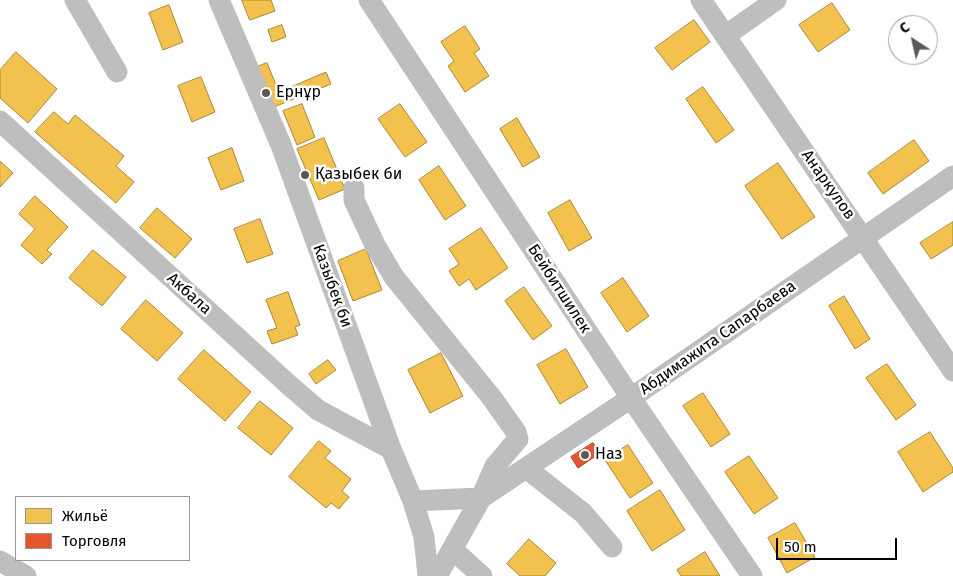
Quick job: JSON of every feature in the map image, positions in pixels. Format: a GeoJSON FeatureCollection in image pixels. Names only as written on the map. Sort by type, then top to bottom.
{"type":"FeatureCollection","features":[{"type":"Feature","properties":{"kind":"street"},"geometry":{"type":"LineString","coordinates":[[75,0],[117,72]]}},
{"type":"Feature","properties":{"kind":"street","name":"Казыбек би"},"geometry":{"type":"LineString","coordinates":[[219,0],[281,145],[391,449],[413,501],[424,537],[428,576]]}},
{"type":"Feature","properties":{"kind":"street","name":"Бейбитшилек"},"geometry":{"type":"LineString","coordinates":[[369,0],[631,398],[752,576]]}},
{"type":"Feature","properties":{"kind":"street","name":"Анаркулов"},"geometry":{"type":"LineString","coordinates":[[701,0],[953,371]]}},
{"type":"Feature","properties":{"kind":"street"},"geometry":{"type":"LineString","coordinates":[[725,36],[776,0]]}},
{"type":"Feature","properties":{"kind":"street","name":"Акбала"},"geometry":{"type":"LineString","coordinates":[[0,121],[289,386],[318,410],[391,449]]}},
{"type":"Feature","properties":{"kind":"street","name":"Абдимажита Сапарбаева"},"geometry":{"type":"LineString","coordinates":[[481,498],[631,398],[953,176]]}},
{"type":"Feature","properties":{"kind":"street"},"geometry":{"type":"LineString","coordinates":[[354,188],[354,200],[375,245],[394,277],[492,398],[516,432],[518,439],[495,466],[481,498],[437,576]]}},
{"type":"Feature","properties":{"kind":"street"},"geometry":{"type":"LineString","coordinates":[[526,468],[584,513],[612,546]]}},
{"type":"Feature","properties":{"kind":"street"},"geometry":{"type":"LineString","coordinates":[[413,501],[481,498]]}},
{"type":"Feature","properties":{"kind":"street"},"geometry":{"type":"LineString","coordinates":[[452,549],[482,576]]}},
{"type":"Feature","properties":{"kind":"street"},"geometry":{"type":"LineString","coordinates":[[0,561],[26,576]]}},
{"type":"Feature","properties":{"kind":"building: Жильё"},"geometry":{"type":"Polygon","coordinates":[[[242,0],[271,0],[275,11],[250,20],[242,0]]]}},
{"type":"Feature","properties":{"kind":"building: Жильё"},"geometry":{"type":"Polygon","coordinates":[[[832,3],[850,30],[818,52],[799,25],[832,3]]]}},
{"type":"Feature","properties":{"kind":"building: Жильё"},"geometry":{"type":"Polygon","coordinates":[[[169,5],[183,42],[163,50],[149,13],[169,5]]]}},
{"type":"Feature","properties":{"kind":"building: Жильё"},"geometry":{"type":"Polygon","coordinates":[[[694,20],[710,42],[672,70],[655,48],[694,20]]]}},
{"type":"Feature","properties":{"kind":"building: Жильё"},"geometry":{"type":"Polygon","coordinates":[[[282,25],[286,37],[272,42],[268,30],[282,25]]]}},
{"type":"Feature","properties":{"kind":"building: Жильё"},"geometry":{"type":"Polygon","coordinates":[[[465,26],[480,49],[474,53],[489,76],[465,92],[448,66],[454,61],[441,42],[465,26]]]}},
{"type":"Feature","properties":{"kind":"building: Жильё"},"geometry":{"type":"Polygon","coordinates":[[[16,52],[57,89],[28,123],[0,98],[0,70],[16,52]]]}},
{"type":"Feature","properties":{"kind":"building: Жильё"},"geometry":{"type":"Polygon","coordinates":[[[267,63],[279,92],[326,72],[331,84],[274,107],[257,67],[267,63]]]}},
{"type":"Feature","properties":{"kind":"building: Жильё"},"geometry":{"type":"Polygon","coordinates":[[[201,77],[215,112],[192,122],[178,86],[201,77]]]}},
{"type":"Feature","properties":{"kind":"building: Жильё"},"geometry":{"type":"Polygon","coordinates":[[[703,87],[734,130],[716,143],[686,99],[703,87]]]}},
{"type":"Feature","properties":{"kind":"building: Жильё"},"geometry":{"type":"Polygon","coordinates":[[[302,104],[315,137],[297,145],[283,111],[302,104]]]}},
{"type":"Feature","properties":{"kind":"building: Жильё"},"geometry":{"type":"Polygon","coordinates":[[[400,104],[427,142],[405,157],[378,119],[400,104]]]}},
{"type":"Feature","properties":{"kind":"building: Жильё"},"geometry":{"type":"Polygon","coordinates":[[[54,112],[68,124],[75,115],[124,156],[116,166],[134,182],[116,203],[35,132],[54,112]]]}},
{"type":"Feature","properties":{"kind":"building: Жильё"},"geometry":{"type":"Polygon","coordinates":[[[517,118],[540,157],[523,167],[500,129],[517,118]]]}},
{"type":"Feature","properties":{"kind":"building: Жильё"},"geometry":{"type":"Polygon","coordinates":[[[324,138],[345,189],[319,200],[297,149],[324,138]]]}},
{"type":"Feature","properties":{"kind":"building: Жильё"},"geometry":{"type":"Polygon","coordinates":[[[914,140],[929,161],[883,194],[868,173],[914,140]]]}},
{"type":"Feature","properties":{"kind":"building: Жильё"},"geometry":{"type":"Polygon","coordinates":[[[232,148],[244,181],[221,190],[208,158],[232,148]]]}},
{"type":"Feature","properties":{"kind":"building: Жильё"},"geometry":{"type":"Polygon","coordinates":[[[0,161],[13,173],[0,187],[0,161]]]}},
{"type":"Feature","properties":{"kind":"building: Жильё"},"geometry":{"type":"Polygon","coordinates":[[[778,163],[815,217],[782,239],[745,186],[778,163]]]}},
{"type":"Feature","properties":{"kind":"building: Жильё"},"geometry":{"type":"Polygon","coordinates":[[[439,166],[466,206],[445,220],[419,180],[439,166]]]}},
{"type":"Feature","properties":{"kind":"building: Жильё"},"geometry":{"type":"Polygon","coordinates":[[[35,196],[68,227],[47,250],[52,254],[42,264],[21,245],[35,229],[19,214],[35,196]]]}},
{"type":"Feature","properties":{"kind":"building: Жильё"},"geometry":{"type":"Polygon","coordinates":[[[570,200],[592,238],[569,251],[548,213],[570,200]]]}},
{"type":"Feature","properties":{"kind":"building: Жильё"},"geometry":{"type":"Polygon","coordinates":[[[157,208],[192,239],[175,258],[140,228],[157,208]]]}},
{"type":"Feature","properties":{"kind":"building: Жильё"},"geometry":{"type":"Polygon","coordinates":[[[260,219],[273,254],[247,263],[234,229],[260,219]]]}},
{"type":"Feature","properties":{"kind":"building: Жильё"},"geometry":{"type":"Polygon","coordinates":[[[953,222],[953,245],[931,259],[920,243],[953,222]]]}},
{"type":"Feature","properties":{"kind":"building: Жильё"},"geometry":{"type":"Polygon","coordinates":[[[481,228],[508,268],[476,290],[469,279],[459,286],[449,271],[459,264],[449,249],[481,228]]]}},
{"type":"Feature","properties":{"kind":"building: Жильё"},"geometry":{"type":"Polygon","coordinates":[[[366,249],[382,290],[353,301],[338,261],[366,249]]]}},
{"type":"Feature","properties":{"kind":"building: Жильё"},"geometry":{"type":"Polygon","coordinates":[[[93,250],[126,277],[102,306],[69,278],[93,250]]]}},
{"type":"Feature","properties":{"kind":"building: Жильё"},"geometry":{"type":"Polygon","coordinates":[[[623,278],[649,316],[627,332],[601,293],[623,278]]]}},
{"type":"Feature","properties":{"kind":"building: Жильё"},"geometry":{"type":"Polygon","coordinates":[[[524,287],[552,326],[533,340],[505,301],[524,287]]]}},
{"type":"Feature","properties":{"kind":"building: Жильё"},"geometry":{"type":"Polygon","coordinates":[[[288,292],[300,325],[295,327],[298,335],[272,344],[267,331],[277,328],[266,300],[288,292]]]}},
{"type":"Feature","properties":{"kind":"building: Жильё"},"geometry":{"type":"Polygon","coordinates":[[[844,296],[870,339],[855,349],[829,306],[844,296]]]}},
{"type":"Feature","properties":{"kind":"building: Жильё"},"geometry":{"type":"Polygon","coordinates":[[[146,300],[183,333],[157,361],[121,329],[146,300]]]}},
{"type":"Feature","properties":{"kind":"building: Жильё"},"geometry":{"type":"Polygon","coordinates":[[[566,349],[588,387],[560,404],[537,365],[566,349]]]}},
{"type":"Feature","properties":{"kind":"building: Жильё"},"geometry":{"type":"Polygon","coordinates":[[[204,350],[251,392],[225,421],[178,379],[204,350]]]}},
{"type":"Feature","properties":{"kind":"building: Жильё"},"geometry":{"type":"Polygon","coordinates":[[[441,353],[463,396],[430,413],[408,370],[441,353]]]}},
{"type":"Feature","properties":{"kind":"building: Жильё"},"geometry":{"type":"Polygon","coordinates":[[[328,360],[336,370],[316,384],[309,374],[328,360]]]}},
{"type":"Feature","properties":{"kind":"building: Жильё"},"geometry":{"type":"Polygon","coordinates":[[[887,364],[916,405],[896,420],[866,378],[887,364]]]}},
{"type":"Feature","properties":{"kind":"building: Жильё"},"geometry":{"type":"Polygon","coordinates":[[[703,393],[730,434],[711,447],[683,406],[703,393]]]}},
{"type":"Feature","properties":{"kind":"building: Жильё"},"geometry":{"type":"Polygon","coordinates":[[[260,401],[293,428],[271,455],[238,428],[260,401]]]}},
{"type":"Feature","properties":{"kind":"building: Жильё"},"geometry":{"type":"Polygon","coordinates":[[[930,432],[953,468],[953,472],[923,492],[898,452],[930,432]]]}},
{"type":"Feature","properties":{"kind":"building: Жильё"},"geometry":{"type":"Polygon","coordinates":[[[319,441],[331,451],[325,458],[351,479],[342,491],[349,497],[339,509],[331,503],[326,508],[289,477],[319,441]]]}},
{"type":"Feature","properties":{"kind":"building: Жильё"},"geometry":{"type":"Polygon","coordinates":[[[628,445],[653,483],[630,498],[605,460],[628,445]]]}},
{"type":"Feature","properties":{"kind":"building: Жильё"},"geometry":{"type":"Polygon","coordinates":[[[749,456],[778,498],[754,514],[725,472],[749,456]]]}},
{"type":"Feature","properties":{"kind":"building: Жильё"},"geometry":{"type":"Polygon","coordinates":[[[660,490],[685,530],[652,551],[627,511],[660,490]]]}},
{"type":"Feature","properties":{"kind":"building: Жильё"},"geometry":{"type":"Polygon","coordinates":[[[795,523],[815,557],[787,573],[768,538],[795,523]]]}},
{"type":"Feature","properties":{"kind":"building: Жильё"},"geometry":{"type":"Polygon","coordinates":[[[529,539],[556,563],[545,576],[520,576],[507,564],[529,539]]]}},
{"type":"Feature","properties":{"kind":"building: Жильё"},"geometry":{"type":"Polygon","coordinates":[[[705,552],[720,576],[681,576],[677,570],[705,552]]]}},
{"type":"Feature","properties":{"kind":"building: Торговля","name":"Наз"},"geometry":{"type":"Polygon","coordinates":[[[593,443],[600,453],[578,468],[571,457],[593,443]]]}},
{"type":"Feature","properties":{"kind":"place","name":"Ернұр"},"geometry":{"type":"Point","coordinates":[266,93]}},
{"type":"Feature","properties":{"kind":"place","name":"Қазыбек би"},"geometry":{"type":"Point","coordinates":[305,175]}},
{"type":"Feature","properties":{"kind":"place","name":"Наз"},"geometry":{"type":"Point","coordinates":[585,455]}}]}
